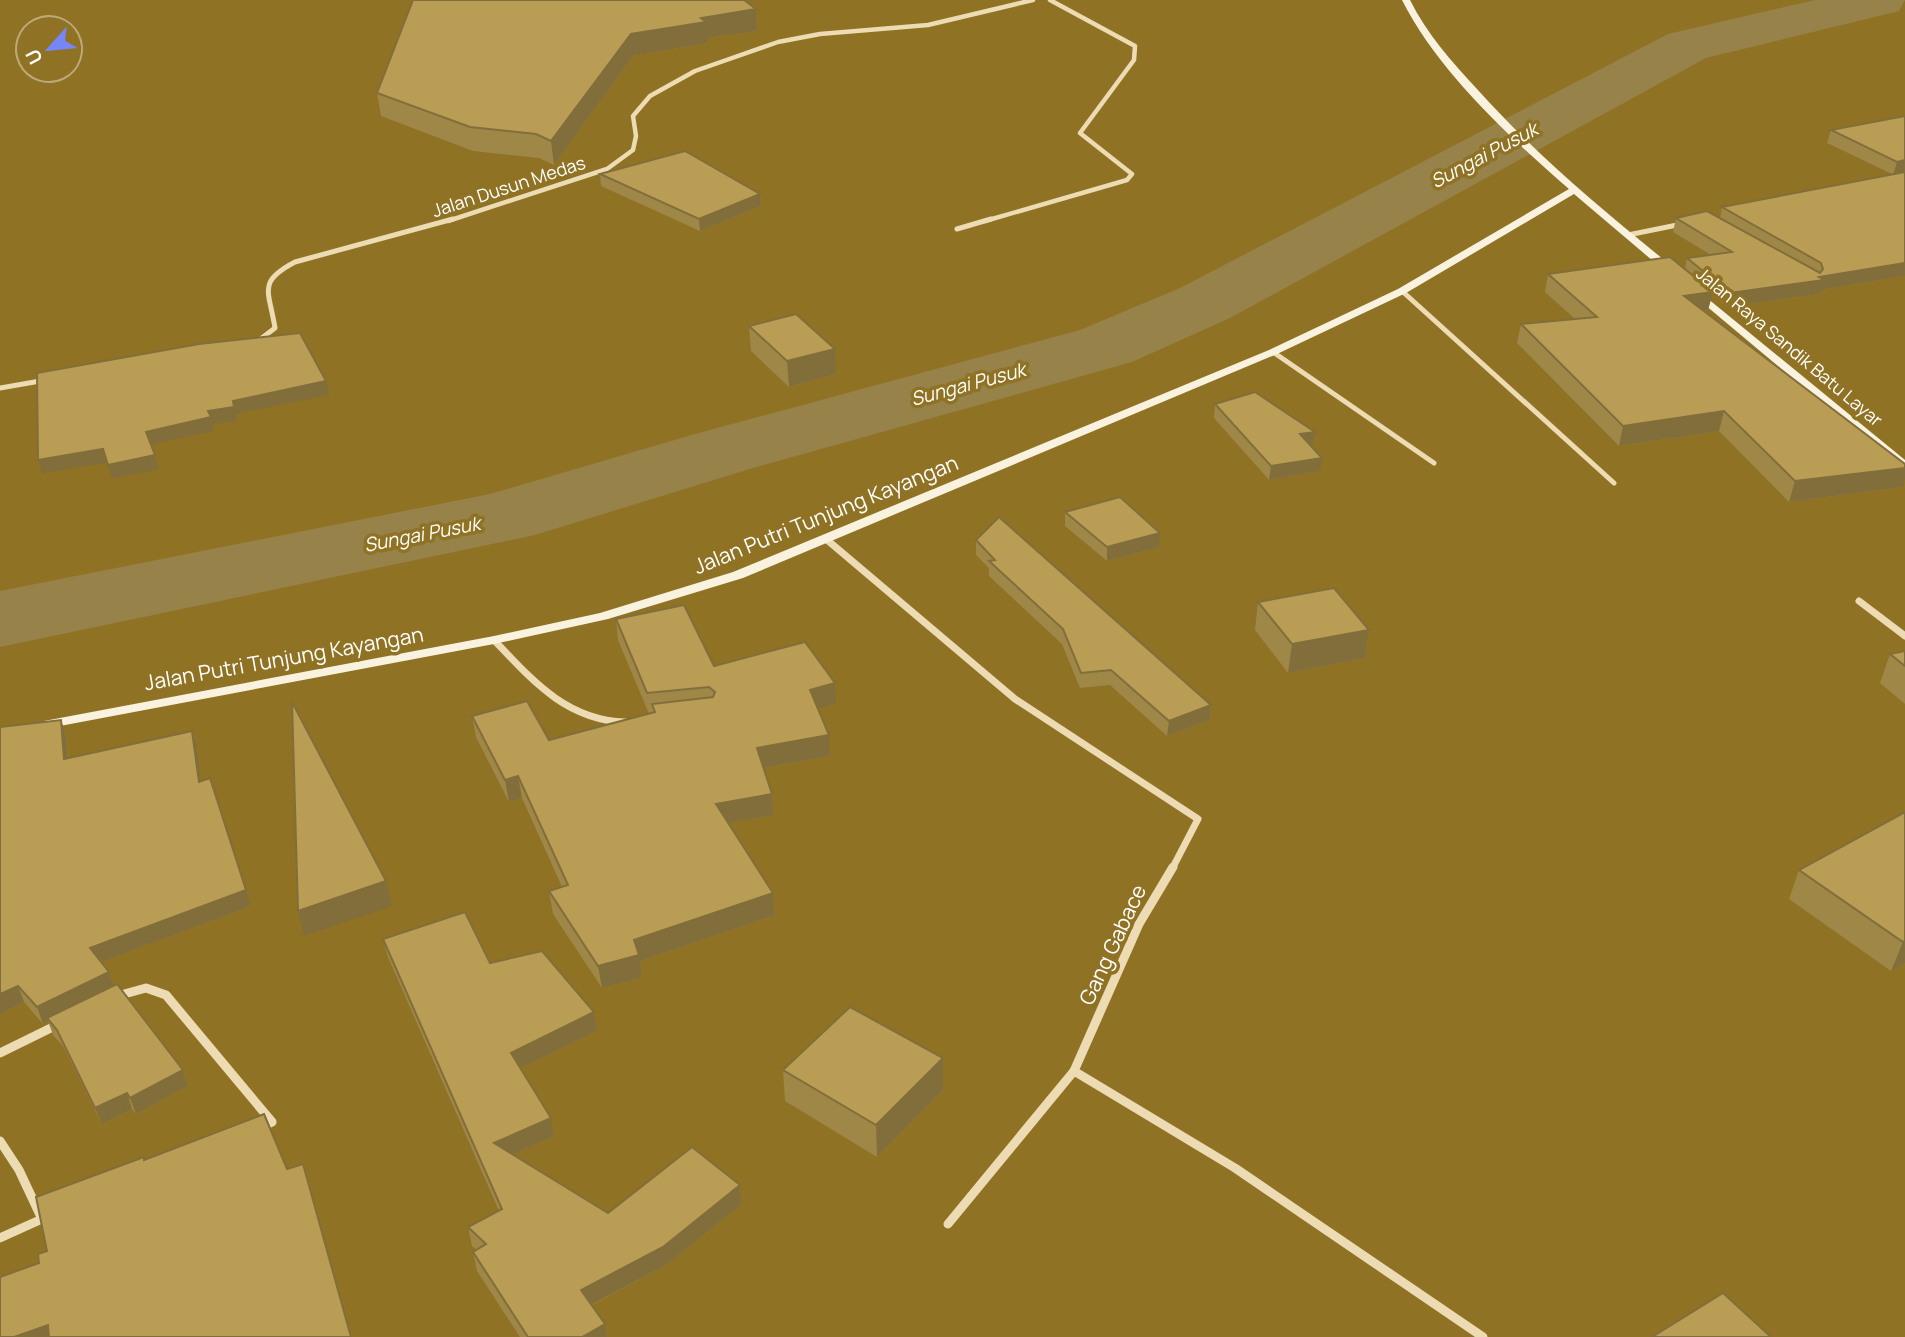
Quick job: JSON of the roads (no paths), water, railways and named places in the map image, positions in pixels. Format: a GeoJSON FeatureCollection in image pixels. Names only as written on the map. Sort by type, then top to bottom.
{"type":"FeatureCollection","features":[{"type":"Feature","properties":{"kind":"street","name":"Jalan Dusun Medas"},"geometry":{"type":"LineString","coordinates":[[253,342],[275,328],[268,283],[277,270],[301,260],[414,232],[607,170],[633,150],[636,136],[633,116],[642,102],[695,71],[756,48],[801,37],[929,25],[1033,0]]}},
{"type":"Feature","properties":{"kind":"street"},"geometry":{"type":"LineString","coordinates":[[957,229],[1127,180],[1132,174],[1080,133],[1134,60],[1137,52],[1135,46],[1050,0]]}},
{"type":"Feature","properties":{"kind":"street","name":"Jalan Raya Sandik Batu Layar"},"geometry":{"type":"LineString","coordinates":[[1406,0],[1441,55],[1488,109],[1541,161],[1681,279]]}},
{"type":"Feature","properties":{"kind":"street","name":"Jalan Putri Tunjung Kayangan"},"geometry":{"type":"LineString","coordinates":[[34,727],[494,640],[603,616],[738,575],[1273,352],[1402,291],[1574,190]]}},
{"type":"Feature","properties":{"kind":"street"},"geometry":{"type":"LineString","coordinates":[[1628,235],[1693,222]]}},
{"type":"Feature","properties":{"kind":"street","name":"Jalan Raya Sandik Batu Layar"},"geometry":{"type":"LineString","coordinates":[[1692,288],[1905,466]]}},
{"type":"Feature","properties":{"kind":"street"},"geometry":{"type":"LineString","coordinates":[[1402,291],[1614,483]]}},
{"type":"Feature","properties":{"kind":"street"},"geometry":{"type":"LineString","coordinates":[[1273,352],[1434,463]]}},
{"type":"Feature","properties":{"kind":"street"},"geometry":{"type":"LineString","coordinates":[[0,388],[55,378]]}},
{"type":"Feature","properties":{"kind":"street","name":"Gang Gabace"},"geometry":{"type":"LineString","coordinates":[[826,539],[1015,699],[1198,818],[1189,839],[1139,923],[1074,1071]]}},
{"type":"Feature","properties":{"kind":"street"},"geometry":{"type":"LineString","coordinates":[[1858,601],[1905,636]]}},
{"type":"Feature","properties":{"kind":"street"},"geometry":{"type":"LineString","coordinates":[[494,640],[547,696],[591,719],[611,723],[634,721]]}},
{"type":"Feature","properties":{"kind":"street"},"geometry":{"type":"LineString","coordinates":[[104,1002],[134,989],[152,989],[166,995],[272,1122],[247,1133]]}},
{"type":"Feature","properties":{"kind":"street"},"geometry":{"type":"LineString","coordinates":[[0,1053],[69,1019]]}},
{"type":"Feature","properties":{"kind":"street"},"geometry":{"type":"LineString","coordinates":[[948,1224],[1074,1071],[1235,1168],[1483,1337]]}},
{"type":"Feature","properties":{"kind":"street"},"geometry":{"type":"LineString","coordinates":[[0,1141],[19,1170],[42,1219]]}},
{"type":"Feature","properties":{"kind":"street"},"geometry":{"type":"LineString","coordinates":[[0,1238],[55,1213]]}},
{"type":"Feature","properties":{"kind":"waterway","name":"Sungai Pusuk"},"geometry":{"type":"LineString","coordinates":[[0,619],[505,517],[724,451],[1106,346],[1205,303],[1687,46],[1881,0]]}}]}
